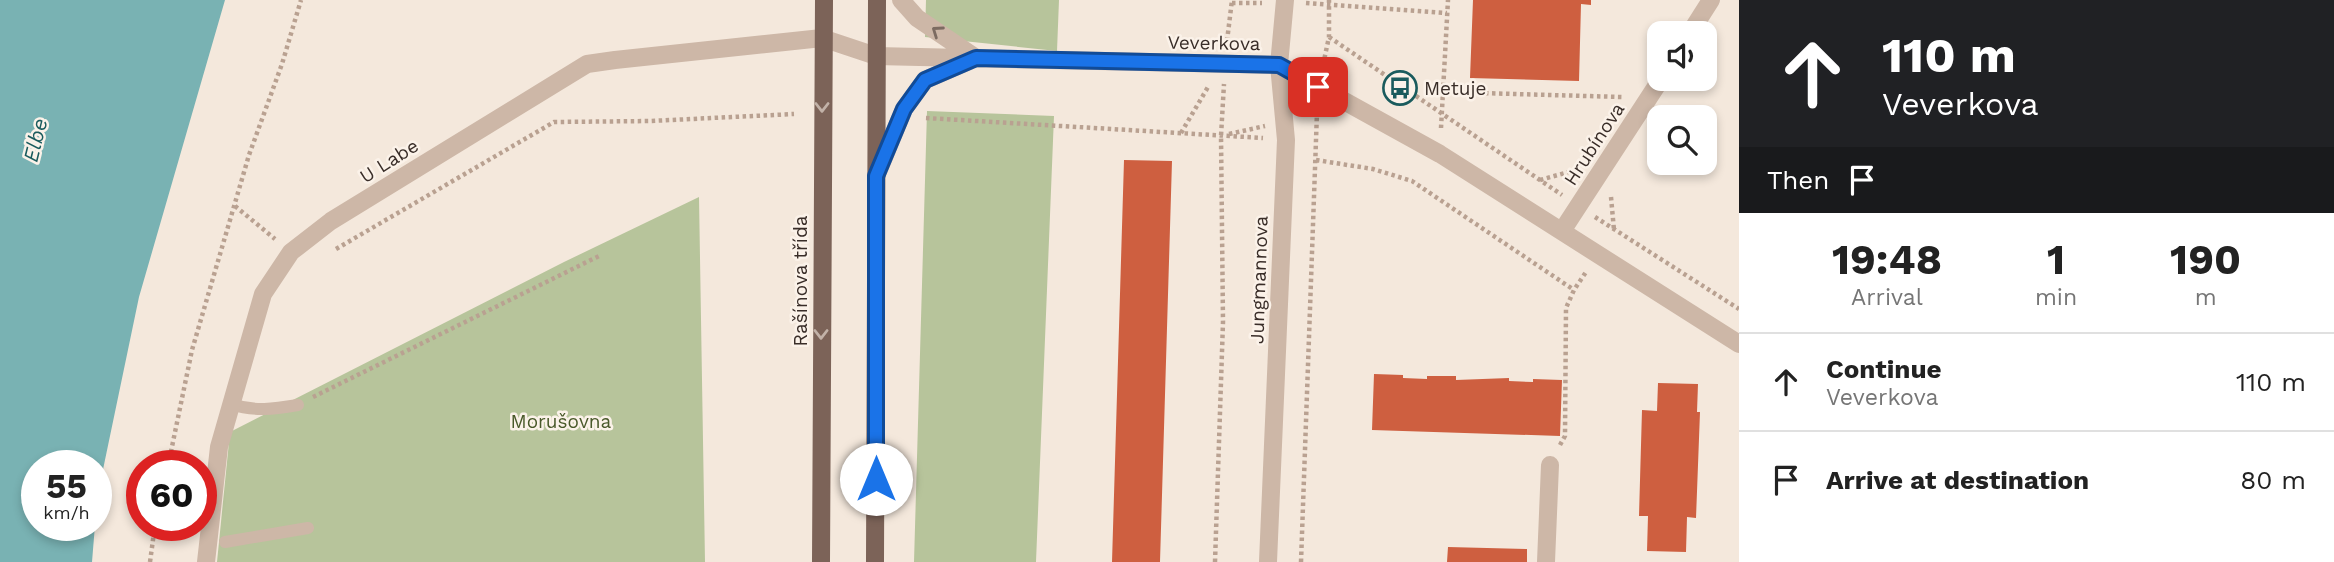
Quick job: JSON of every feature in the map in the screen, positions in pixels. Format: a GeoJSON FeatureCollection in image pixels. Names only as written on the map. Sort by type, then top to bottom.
{"type":"FeatureCollection","features":[{"type":"Feature","properties":{"kind":"main road","name":"Rašínova třída"},"geometry":{"type":"LineString","coordinates":[[821,562],[824,0]]}},
{"type":"Feature","properties":{"kind":"main road"},"geometry":{"type":"LineString","coordinates":[[876,562],[877,0]]}},
{"type":"Feature","properties":{"kind":"street"},"geometry":{"type":"LineString","coordinates":[[901,0],[917,18],[976,58]]}},
{"type":"Feature","properties":{"kind":"street","name":"Jungmannova"},"geometry":{"type":"LineString","coordinates":[[1269,562],[1286,140],[1279,65],[1285,0]]}},
{"type":"Feature","properties":{"kind":"street"},"geometry":{"type":"LineString","coordinates":[[1698,21],[1712,0]]}},
{"type":"Feature","properties":{"kind":"street","name":"Veverkova"},"geometry":{"type":"LineString","coordinates":[[822,38],[876,56],[1279,65],[1440,154],[1739,344]]}},
{"type":"Feature","properties":{"kind":"street","name":"U Labe"},"geometry":{"type":"LineString","coordinates":[[206,562],[219,447],[263,294],[291,252],[331,221],[587,64],[822,38]]}},
{"type":"Feature","properties":{"kind":"street"},"geometry":{"type":"LineString","coordinates":[[876,176],[904,109],[925,80],[976,58]]}},
{"type":"Feature","properties":{"kind":"street","name":"Hrubínova"},"geometry":{"type":"LineString","coordinates":[[1562,231],[1653,91]]}},
{"type":"Feature","properties":{"kind":"street"},"geometry":{"type":"LineString","coordinates":[[1546,562],[1550,465]]}},
{"type":"Feature","properties":{"kind":"lane"},"geometry":{"type":"LineString","coordinates":[[232,404],[264,411],[298,405]]}},
{"type":"Feature","properties":{"kind":"lane"},"geometry":{"type":"LineString","coordinates":[[225,542],[308,528]]}},
{"type":"Feature","properties":{"kind":"path"},"geometry":{"type":"LineString","coordinates":[[171,450],[192,350],[249,155],[282,64],[301,0]]}},
{"type":"Feature","properties":{"kind":"path"},"geometry":{"type":"LineString","coordinates":[[1215,562],[1223,323],[1221,136],[1232,0]]}},
{"type":"Feature","properties":{"kind":"path"},"geometry":{"type":"LineString","coordinates":[[1329,0],[1329,3],[1447,13]]}},
{"type":"Feature","properties":{"kind":"path"},"geometry":{"type":"LineString","coordinates":[[1440,154],[1448,0]]}},
{"type":"Feature","properties":{"kind":"path"},"geometry":{"type":"LineString","coordinates":[[1329,37],[1578,206]]}},
{"type":"Feature","properties":{"kind":"path"},"geometry":{"type":"LineString","coordinates":[[1181,133],[1210,82]]}},
{"type":"Feature","properties":{"kind":"path"},"geometry":{"type":"LineString","coordinates":[[1443,92],[1626,97]]}},
{"type":"Feature","properties":{"kind":"path"},"geometry":{"type":"LineString","coordinates":[[331,252],[554,122],[650,121],[794,114]]}},
{"type":"Feature","properties":{"kind":"path"},"geometry":{"type":"LineString","coordinates":[[918,118],[1286,140]]}},
{"type":"Feature","properties":{"kind":"path"},"geometry":{"type":"LineString","coordinates":[[1315,160],[1373,169],[1412,181],[1574,290],[1566,308],[1564,436],[1550,465]]}},
{"type":"Feature","properties":{"kind":"path"},"geometry":{"type":"LineString","coordinates":[[235,206],[280,242]]}},
{"type":"Feature","properties":{"kind":"path"},"geometry":{"type":"LineString","coordinates":[[1301,562],[1313,229]]}},
{"type":"Feature","properties":{"kind":"path"},"geometry":{"type":"LineString","coordinates":[[1615,229],[1739,309]]}},
{"type":"Feature","properties":{"kind":"path"},"geometry":{"type":"LineString","coordinates":[[298,405],[601,256]]}},
{"type":"Feature","properties":{"kind":"path"},"geometry":{"type":"LineString","coordinates":[[150,562],[153,541]]}},
{"type":"Feature","properties":{"kind":"green space"},"geometry":{"type":"Polygon","coordinates":[[[926,0],[1059,0],[1057,51],[925,37],[926,0]]]}},
{"type":"Feature","properties":{"kind":"green space"},"geometry":{"type":"Polygon","coordinates":[[[927,111],[1054,116],[1036,562],[914,562],[927,111]]]}},
{"type":"Feature","properties":{"kind":"green space","name":"Morušovna"},"geometry":{"type":"Polygon","coordinates":[[[699,197],[705,562],[217,562],[230,432],[564,262],[699,197]]]}},
{"type":"Feature","properties":{"kind":"water","name":"Elbe"},"geometry":{"type":"Polygon","coordinates":[[[0,0],[225,0],[139,297],[107,450],[21,450],[21,541],[94,541],[92,562],[0,562],[0,0]]]}},
{"type":"Feature","properties":{"kind":"building"},"geometry":{"type":"Polygon","coordinates":[[[1473,0],[1591,0],[1591,5],[1581,4],[1579,81],[1470,78],[1473,0]]]}},
{"type":"Feature","properties":{"kind":"building"},"geometry":{"type":"Polygon","coordinates":[[[1124,160],[1172,161],[1160,562],[1112,562],[1124,160]]]}},
{"type":"Feature","properties":{"kind":"building"},"geometry":{"type":"Polygon","coordinates":[[[1374,374],[1427,379],[1427,376],[1456,376],[1456,380],[1562,380],[1560,436],[1372,430],[1374,374]]]}},
{"type":"Feature","properties":{"kind":"building"},"geometry":{"type":"Polygon","coordinates":[[[1658,383],[1698,384],[1697,412],[1700,412],[1696,518],[1687,517],[1686,552],[1647,551],[1648,516],[1639,516],[1642,410],[1657,411],[1658,383]]]}},
{"type":"Feature","properties":{"kind":"building"},"geometry":{"type":"Polygon","coordinates":[[[1448,547],[1527,549],[1527,562],[1447,562],[1448,547]]]}},
{"type":"Feature","properties":{"kind":"place","name":"Metuje"},"geometry":{"type":"Point","coordinates":[1400,88]}},
{"type":"Feature","properties":{"kind":"route"},"geometry":{"type":"LineString","coordinates":[[876,479],[876,176],[904,109],[925,80],[976,58],[1279,65],[1318,87]]}}]}
